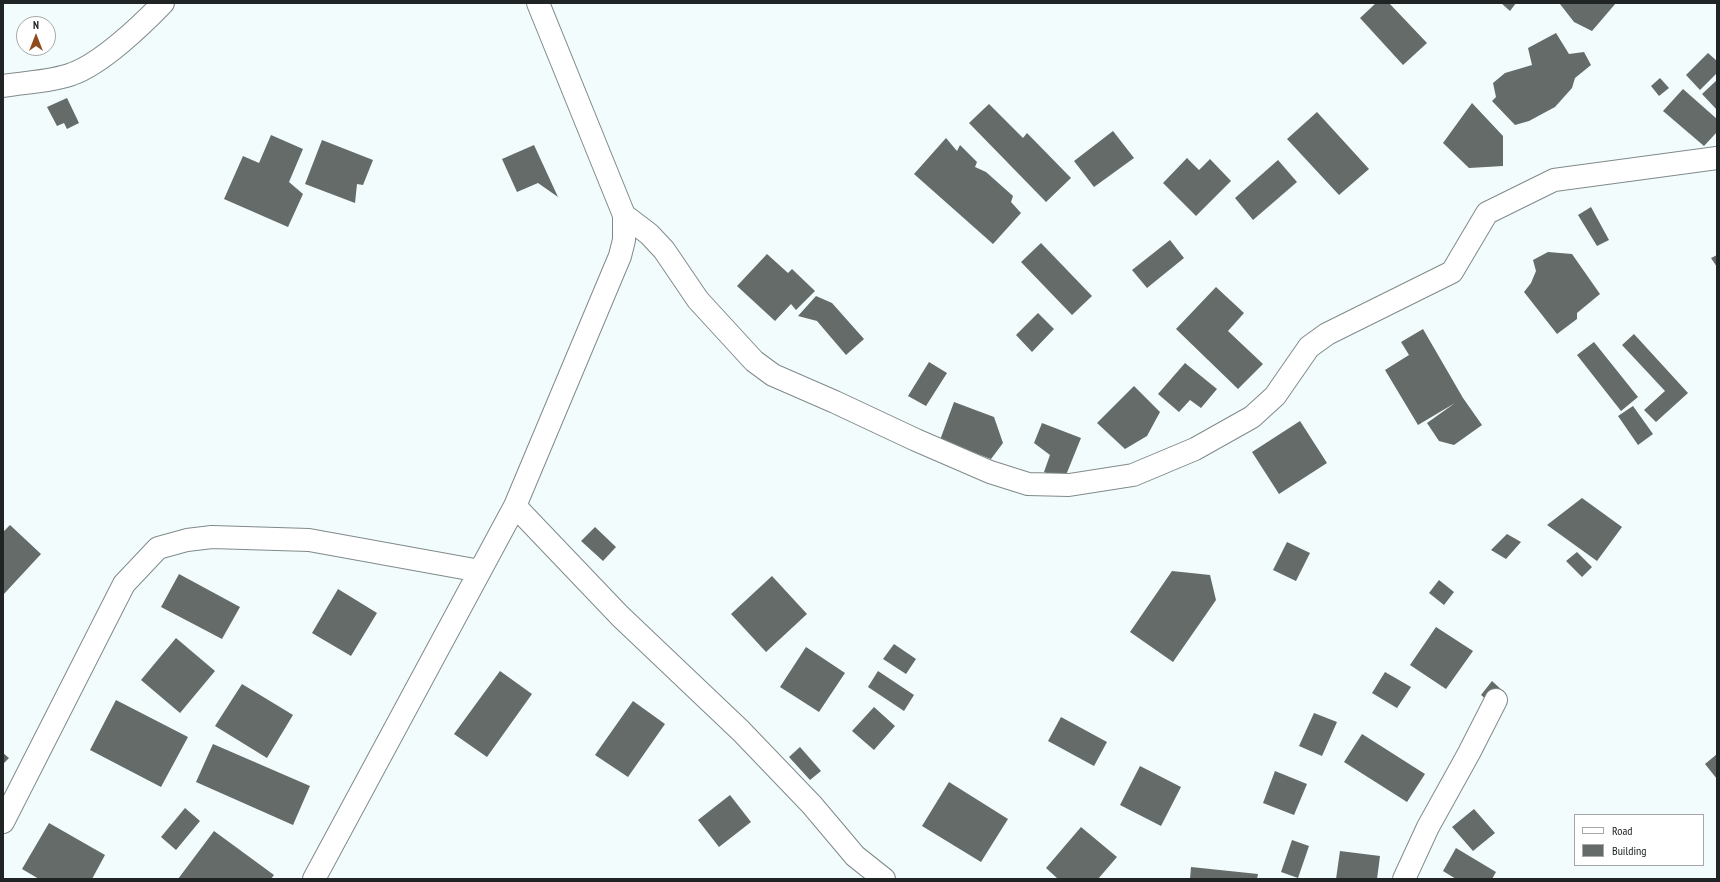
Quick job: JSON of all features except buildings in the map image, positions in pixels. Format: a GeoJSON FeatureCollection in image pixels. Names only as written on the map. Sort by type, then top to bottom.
{"type":"FeatureCollection","features":[{"type":"Feature","properties":{"kind":"street"},"geometry":{"type":"LineString","coordinates":[[3,86],[71,75],[88,67],[144,22],[163,3]]}},
{"type":"Feature","properties":{"kind":"street"},"geometry":{"type":"LineString","coordinates":[[314,879],[515,506],[620,256],[624,240],[624,215],[538,3]]}},
{"type":"Feature","properties":{"kind":"street"},"geometry":{"type":"LineString","coordinates":[[624,215],[649,234],[664,250],[684,282],[698,300],[754,361],[773,375],[990,472],[1028,484],[1069,485],[1133,475],[1195,449],[1252,417],[1275,396],[1309,347],[1327,334],[1452,272],[1487,214],[1554,180],[1717,158]]}},
{"type":"Feature","properties":{"kind":"street"},"geometry":{"type":"LineString","coordinates":[[515,506],[620,616],[741,731],[779,770],[812,805],[855,856],[884,879]]}},
{"type":"Feature","properties":{"kind":"street"},"geometry":{"type":"LineString","coordinates":[[3,822],[124,584],[158,548],[187,540],[212,537],[309,540],[480,571]]}},
{"type":"Feature","properties":{"kind":"street"},"geometry":{"type":"LineString","coordinates":[[1404,879],[1428,828],[1496,700]]}}]}
